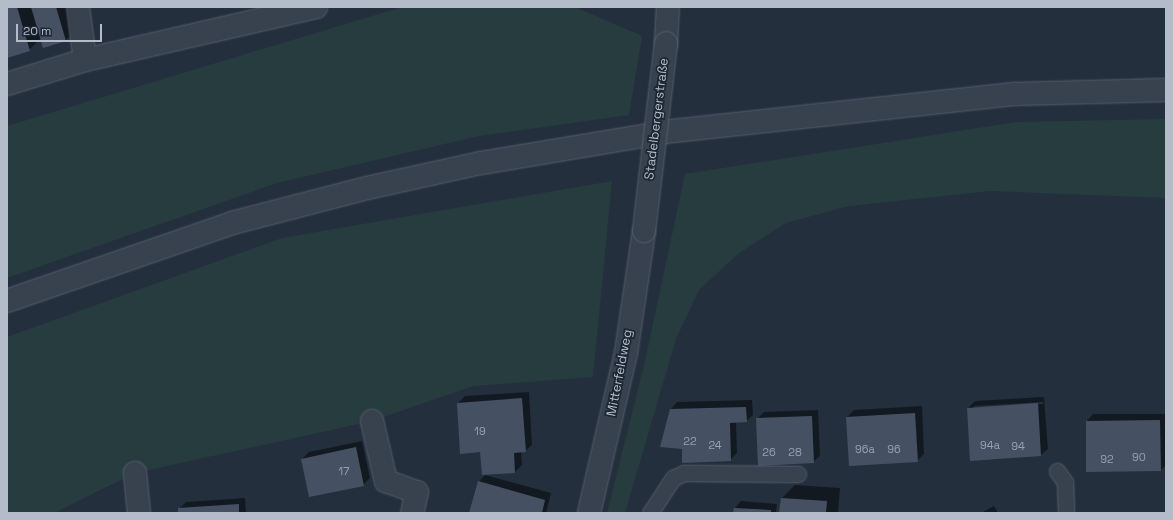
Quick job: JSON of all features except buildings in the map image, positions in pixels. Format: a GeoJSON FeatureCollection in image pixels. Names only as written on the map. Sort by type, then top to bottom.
{"type":"FeatureCollection","features":[{"type":"Feature","properties":{"kind":"street"},"geometry":{"type":"LineString","coordinates":[[78,7],[85,60]]}},
{"type":"Feature","properties":{"kind":"street"},"geometry":{"type":"LineString","coordinates":[[7,84],[85,60],[316,7]]}},
{"type":"Feature","properties":{"kind":"street","name":"Stadelbergerstraße"},"geometry":{"type":"LineString","coordinates":[[644,232],[666,43],[668,7]]}},
{"type":"Feature","properties":{"kind":"street"},"geometry":{"type":"LineString","coordinates":[[7,301],[232,223],[367,188],[481,163],[673,130],[1015,94],[1166,90]]}},
{"type":"Feature","properties":{"kind":"street","name":"Mitterfeldweg"},"geometry":{"type":"LineString","coordinates":[[589,513],[626,353],[644,232]]}},
{"type":"Feature","properties":{"kind":"street"},"geometry":{"type":"LineString","coordinates":[[372,421],[386,481],[418,492],[412,513]]}},
{"type":"Feature","properties":{"kind":"street"},"geometry":{"type":"LineString","coordinates":[[135,473],[139,513]]}},
{"type":"Feature","properties":{"kind":"lane"},"geometry":{"type":"LineString","coordinates":[[1057,471],[1065,482],[1066,513]]}},
{"type":"Feature","properties":{"kind":"lane"},"geometry":{"type":"LineString","coordinates":[[650,513],[672,478],[684,473],[798,474]]}},
{"type":"Feature","properties":{"kind":"green space"},"geometry":{"type":"Polygon","coordinates":[[[402,7],[575,7],[642,36],[629,115],[479,136],[277,183],[7,278],[7,126],[402,7]]]}},
{"type":"Feature","properties":{"kind":"green space"},"geometry":{"type":"Polygon","coordinates":[[[1166,119],[1166,198],[991,191],[849,206],[786,223],[739,253],[699,290],[676,339],[625,513],[607,513],[645,361],[685,174],[1016,122],[1166,119]]]}},
{"type":"Feature","properties":{"kind":"green space"},"geometry":{"type":"Polygon","coordinates":[[[612,181],[593,377],[473,386],[372,421],[135,473],[54,513],[7,513],[7,337],[282,238],[612,181]]]}}]}
